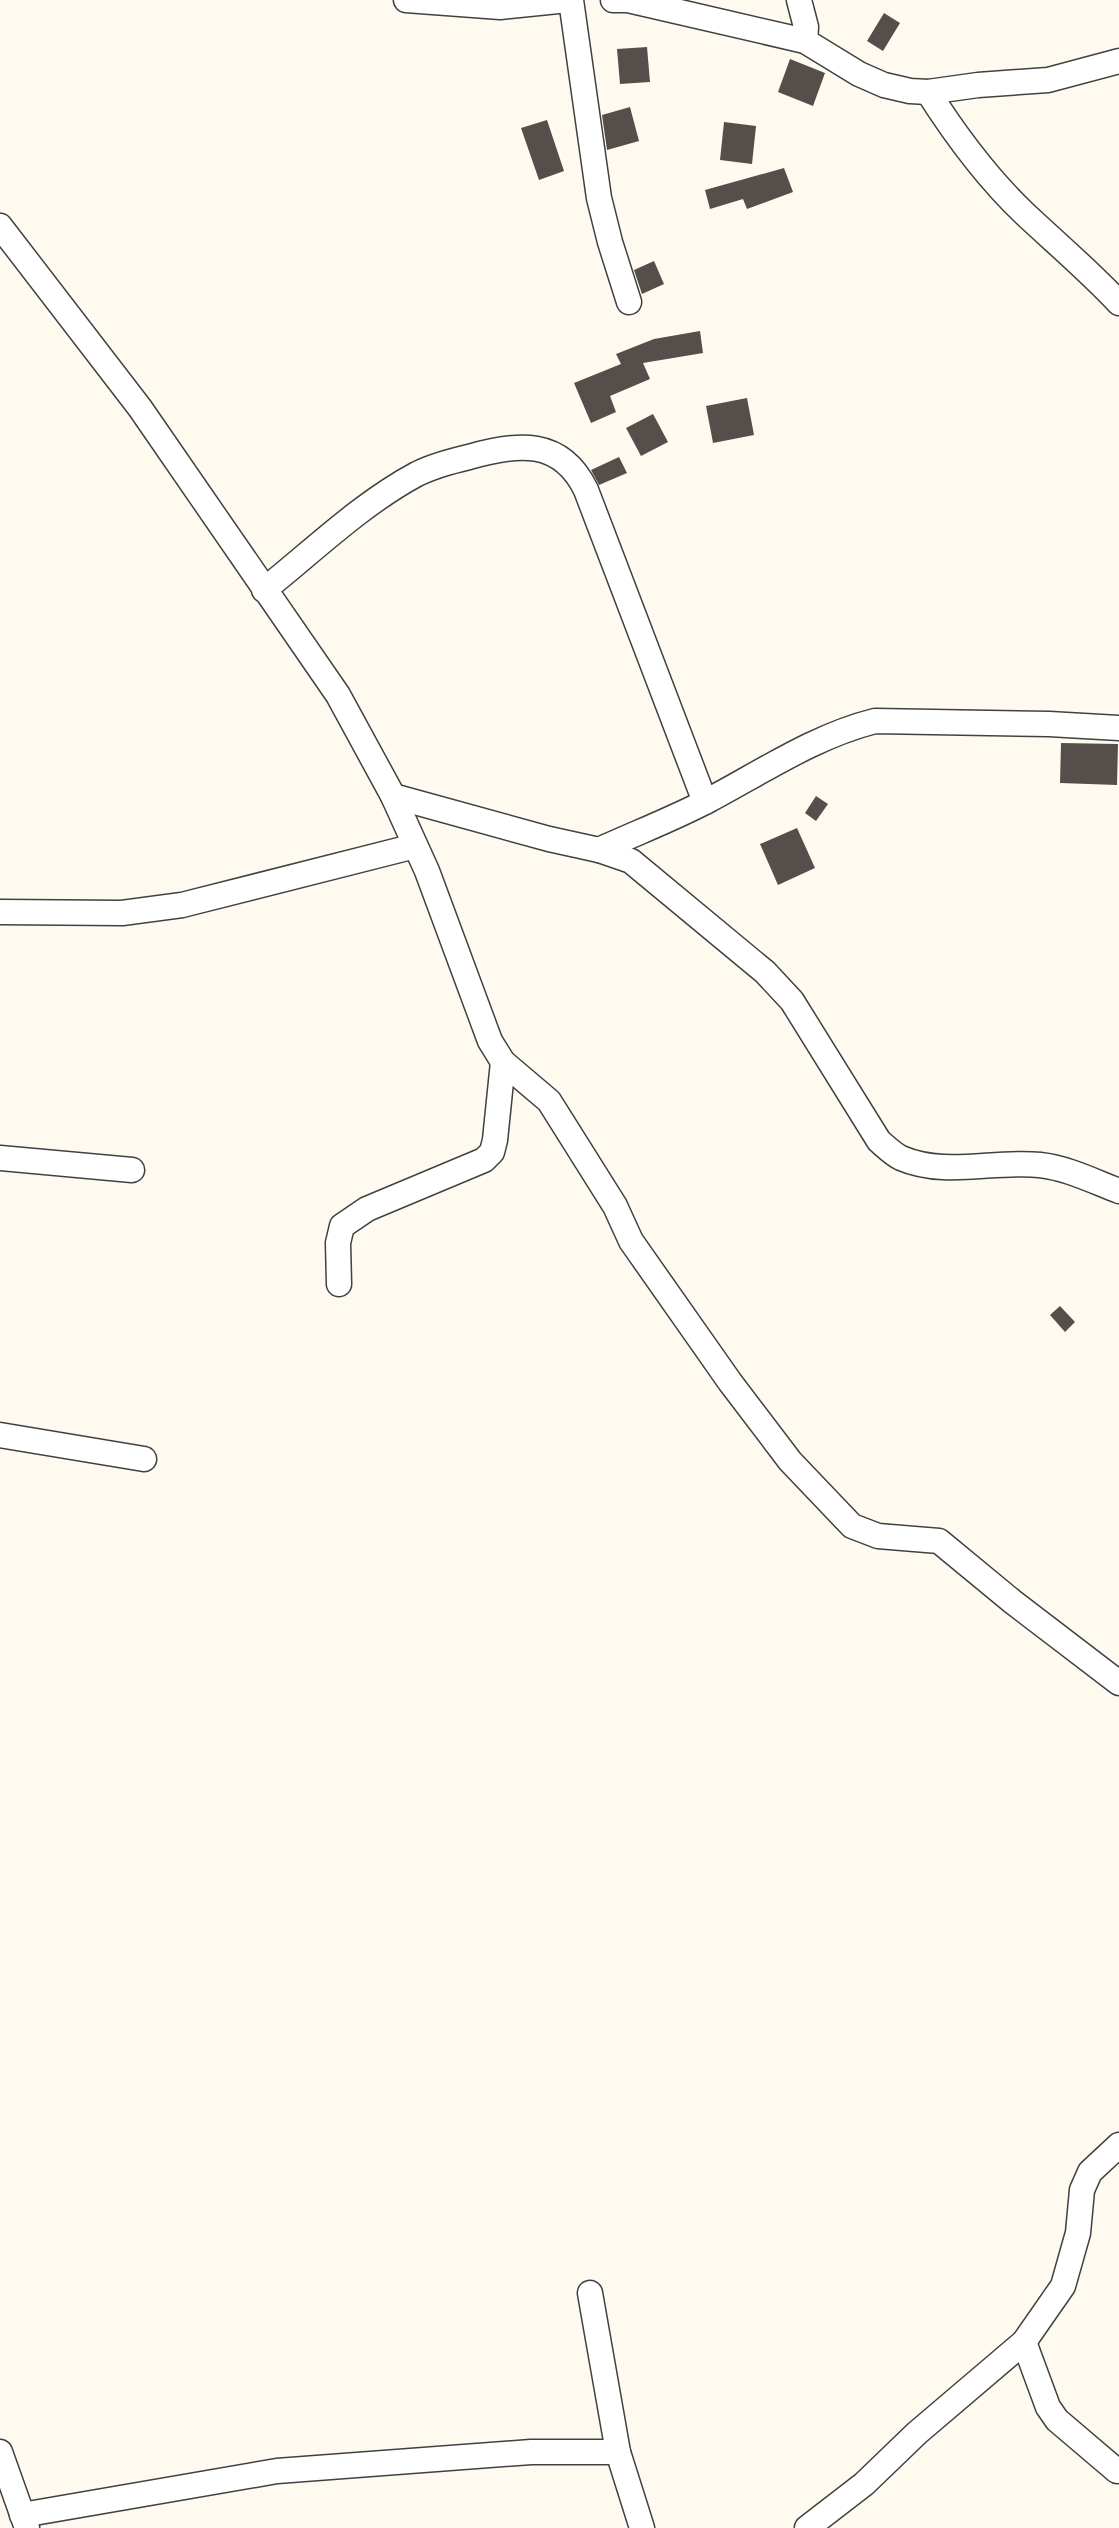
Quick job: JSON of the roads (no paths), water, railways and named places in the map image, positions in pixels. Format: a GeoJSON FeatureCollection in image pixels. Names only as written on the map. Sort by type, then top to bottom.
{"type":"FeatureCollection","features":[{"type":"Feature","properties":{"kind":"street"},"geometry":{"type":"LineString","coordinates":[[406,0],[500,7],[569,0],[599,198],[629,302]]}},
{"type":"Feature","properties":{"kind":"street"},"geometry":{"type":"LineString","coordinates":[[613,0],[628,0],[805,41],[859,74],[884,85],[928,92],[978,85],[1048,80],[1119,61]]}},
{"type":"Feature","properties":{"kind":"street"},"geometry":{"type":"LineString","coordinates":[[799,0],[806,27],[805,41]]}},
{"type":"Feature","properties":{"kind":"street"},"geometry":{"type":"LineString","coordinates":[[928,92],[984,170],[1024,214],[1092,275],[1119,303]]}},
{"type":"Feature","properties":{"kind":"street"},"geometry":{"type":"LineString","coordinates":[[0,226],[140,408],[338,695],[393,796],[415,846],[490,1041],[503,1062],[549,1101],[615,1206],[631,1241],[730,1382],[790,1461],[852,1526],[878,1536],[939,1541],[1055,1636],[1119,1683]]}},
{"type":"Feature","properties":{"kind":"street"},"geometry":{"type":"LineString","coordinates":[[264,590],[360,512],[418,474],[497,449],[527,446],[543,449],[570,465],[586,490],[705,802]]}},
{"type":"Feature","properties":{"kind":"street"},"geometry":{"type":"LineString","coordinates":[[599,850],[705,802],[819,741],[852,727],[875,721],[1049,723],[1119,728]]}},
{"type":"Feature","properties":{"kind":"street"},"geometry":{"type":"LineString","coordinates":[[393,796],[549,839],[599,850],[631,861],[765,972],[792,1001],[879,1141],[899,1157],[920,1165],[946,1167],[1039,1164],[1064,1170],[1119,1191]]}},
{"type":"Feature","properties":{"kind":"street"},"geometry":{"type":"LineString","coordinates":[[0,912],[122,913],[182,905],[415,846]]}},
{"type":"Feature","properties":{"kind":"street"},"geometry":{"type":"LineString","coordinates":[[339,1284],[338,1243],[342,1226],[367,1209],[473,1166],[492,1152],[503,1062]]}},
{"type":"Feature","properties":{"kind":"street"},"geometry":{"type":"LineString","coordinates":[[0,1158],[132,1170]]}},
{"type":"Feature","properties":{"kind":"street"},"geometry":{"type":"LineString","coordinates":[[0,1435],[144,1459]]}},
{"type":"Feature","properties":{"kind":"street"},"geometry":{"type":"LineString","coordinates":[[807,2528],[864,2484],[917,2433],[1024,2342],[1037,2327],[1063,2286],[1078,2233],[1082,2190],[1090,2172],[1119,2145]]}},
{"type":"Feature","properties":{"kind":"street"},"geometry":{"type":"LineString","coordinates":[[590,2293],[618,2452],[642,2528]]}},
{"type":"Feature","properties":{"kind":"street"},"geometry":{"type":"LineString","coordinates":[[1024,2342],[1048,2407],[1057,2420],[1117,2471]]}},
{"type":"Feature","properties":{"kind":"street"},"geometry":{"type":"LineString","coordinates":[[0,2452],[25,2521],[289,2470],[531,2452],[618,2452]]}}]}
